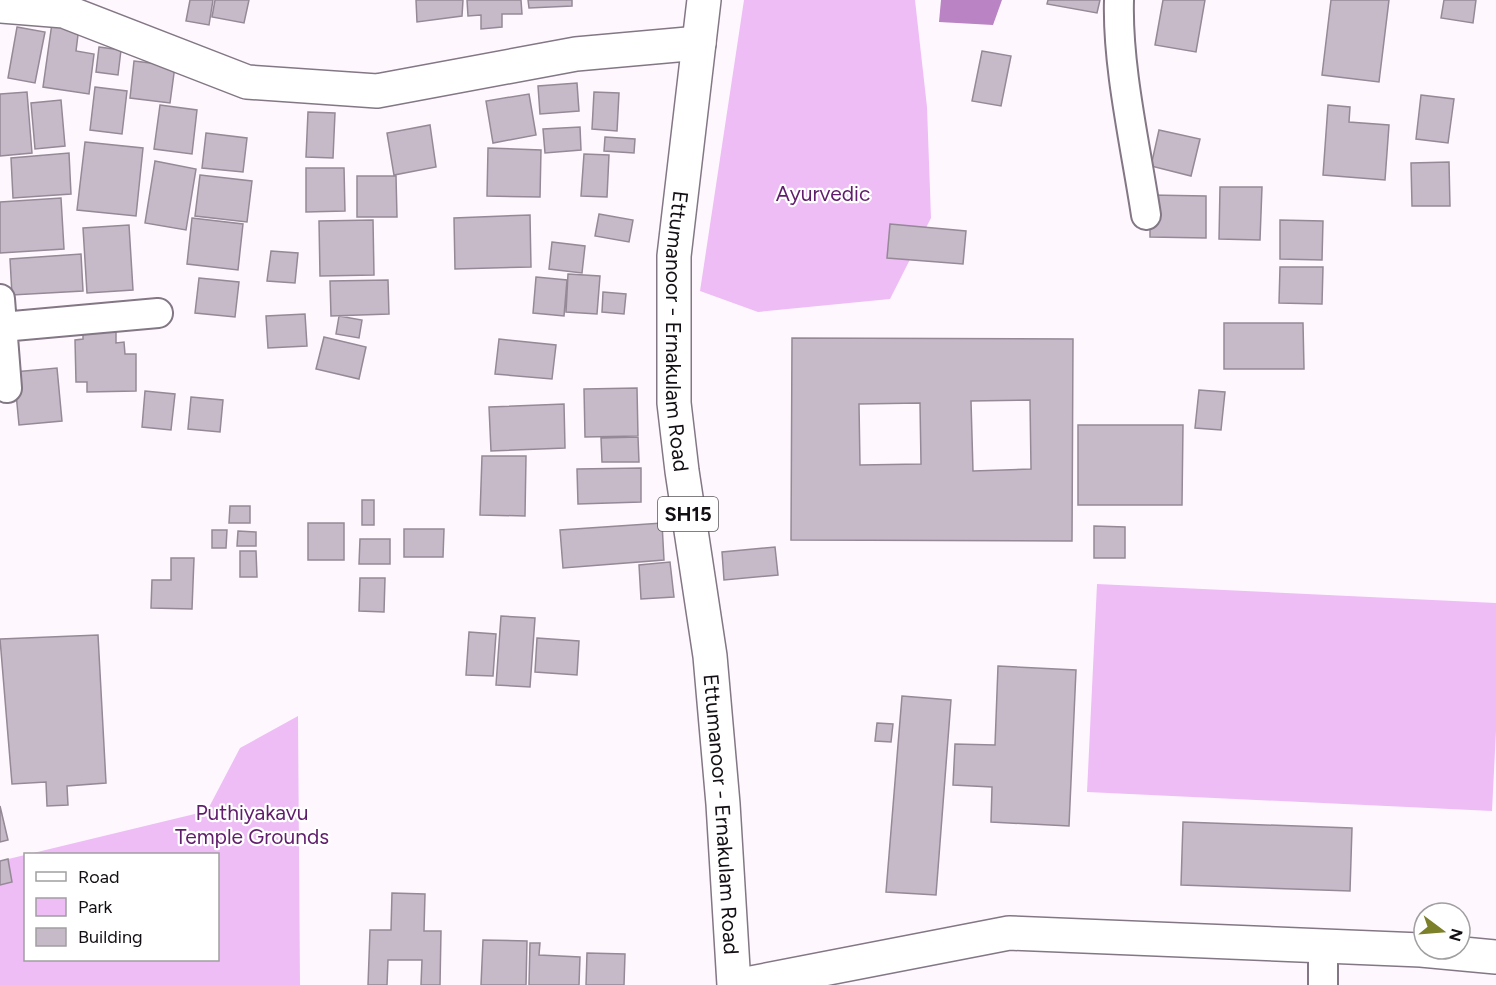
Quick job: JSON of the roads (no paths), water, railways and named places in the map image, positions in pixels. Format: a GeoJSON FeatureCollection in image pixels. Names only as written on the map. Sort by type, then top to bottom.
{"type":"FeatureCollection","features":[{"type":"Feature","properties":{"kind":"main road","name":"Ettumanoor - Ernakulam Road"},"geometry":{"type":"LineString","coordinates":[[704,0],[674,256],[674,403],[710,656],[723,804],[734,985]]}},
{"type":"Feature","properties":{"kind":"main road"},"geometry":{"type":"LineString","coordinates":[[0,6],[64,11],[247,82],[377,91],[576,54],[699,43]]}},
{"type":"Feature","properties":{"kind":"main road"},"geometry":{"type":"LineString","coordinates":[[741,985],[1009,933],[1323,946],[1496,957]]}},
{"type":"Feature","properties":{"kind":"street"},"geometry":{"type":"LineString","coordinates":[[1119,0],[1119,22],[1127,93],[1146,215]]}},
{"type":"Feature","properties":{"kind":"street"},"geometry":{"type":"LineString","coordinates":[[7,388],[1,313],[158,313]]}},
{"type":"Feature","properties":{"kind":"street"},"geometry":{"type":"LineString","coordinates":[[1323,946],[1323,985]]}},
{"type":"Feature","properties":{"kind":"park label","name":"Ayurvedic"},"geometry":{"type":"Point","coordinates":[823,193]}},
{"type":"Feature","properties":{"kind":"park label","name":"Puthiyakavu Temple Grounds"},"geometry":{"type":"Point","coordinates":[252,824]}}]}
